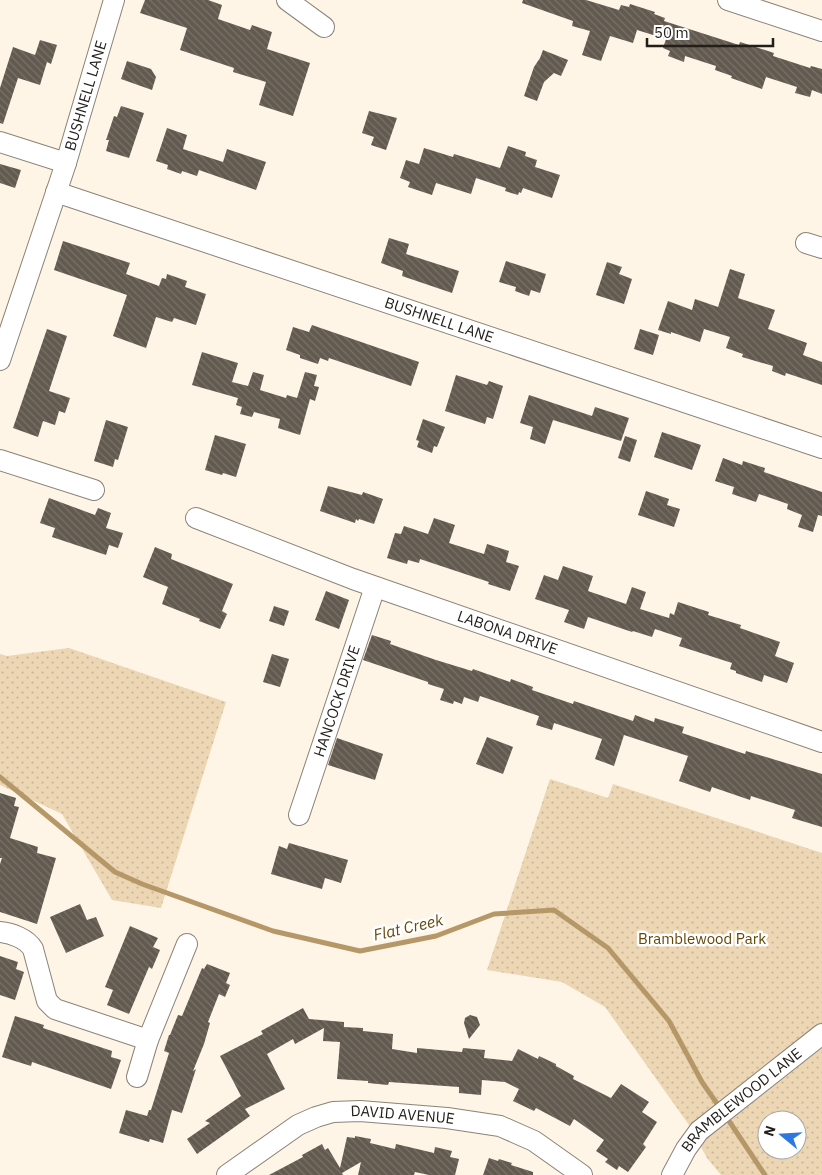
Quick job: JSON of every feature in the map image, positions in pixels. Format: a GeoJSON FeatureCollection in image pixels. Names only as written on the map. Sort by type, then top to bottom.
{"type":"FeatureCollection","features":[{"type":"Feature","properties":{"kind":"street","name":"BUSHNELL LANE"},"geometry":{"type":"LineString","coordinates":[[0,360],[66,163],[114,0]]}},
{"type":"Feature","properties":{"kind":"street"},"geometry":{"type":"LineString","coordinates":[[287,0],[324,27]]}},
{"type":"Feature","properties":{"kind":"street"},"geometry":{"type":"LineString","coordinates":[[728,0],[822,31]]}},
{"type":"Feature","properties":{"kind":"street"},"geometry":{"type":"LineString","coordinates":[[0,142],[66,163]]}},
{"type":"Feature","properties":{"kind":"street","name":"BUSHNELL LANE"},"geometry":{"type":"LineString","coordinates":[[56,192],[822,448]]}},
{"type":"Feature","properties":{"kind":"street"},"geometry":{"type":"LineString","coordinates":[[0,460],[94,490]]}},
{"type":"Feature","properties":{"kind":"street","name":"LABONA DRIVE"},"geometry":{"type":"LineString","coordinates":[[196,518],[375,587],[822,742]]}},
{"type":"Feature","properties":{"kind":"street","name":"HANCOCK DRIVE"},"geometry":{"type":"LineString","coordinates":[[299,816],[375,587]]}},
{"type":"Feature","properties":{"kind":"street"},"geometry":{"type":"LineString","coordinates":[[0,932],[30,944],[47,1001],[55,1009],[148,1040]]}},
{"type":"Feature","properties":{"kind":"street"},"geometry":{"type":"LineString","coordinates":[[137,1077],[148,1040],[187,944]]}},
{"type":"Feature","properties":{"kind":"street","name":"BRAMBLEWOOD LANE"},"geometry":{"type":"LineString","coordinates":[[672,1175],[686,1149],[699,1131],[822,1034]]}},
{"type":"Feature","properties":{"kind":"street","name":"DAVID AVENUE"},"geometry":{"type":"LineString","coordinates":[[227,1175],[298,1125],[333,1112],[360,1111],[457,1119],[500,1126],[534,1142],[582,1175]]}},
{"type":"Feature","properties":{"kind":"green space"},"geometry":{"type":"Polygon","coordinates":[[[69,648],[226,702],[161,908],[112,900],[62,814],[0,785],[0,654],[7,656],[69,648]]]}},
{"type":"Feature","properties":{"kind":"green space","name":"Bramblewood Park"},"geometry":{"type":"Polygon","coordinates":[[[550,779],[608,798],[613,784],[822,853],[822,1175],[721,1175],[707,1158],[689,1125],[605,1007],[562,982],[487,970],[550,779]]]}},
{"type":"Feature","properties":{"kind":"building"},"geometry":{"type":"Polygon","coordinates":[[[145,0],[208,0],[222,5],[218,19],[250,30],[252,25],[272,32],[267,49],[310,63],[293,116],[259,105],[266,82],[233,72],[234,68],[180,50],[187,28],[140,13],[145,0]]]}},
{"type":"Feature","properties":{"kind":"building"},"geometry":{"type":"Polygon","coordinates":[[[523,0],[586,0],[619,10],[621,5],[629,7],[630,4],[655,12],[654,14],[665,18],[664,21],[739,45],[740,42],[774,53],[773,56],[810,68],[811,66],[822,69],[822,94],[812,90],[810,97],[795,93],[797,87],[766,77],[762,89],[715,70],[716,66],[685,56],[684,62],[668,56],[670,51],[663,48],[666,39],[637,30],[633,43],[610,36],[601,61],[582,55],[590,31],[572,26],[573,21],[522,3],[523,0]]]}},
{"type":"Feature","properties":{"kind":"building"},"geometry":{"type":"Polygon","coordinates":[[[40,40],[57,45],[51,64],[47,62],[40,85],[18,78],[3,124],[0,123],[0,88],[13,47],[35,55],[40,40]]]}},
{"type":"Feature","properties":{"kind":"building"},"geometry":{"type":"Polygon","coordinates":[[[543,50],[568,60],[561,76],[554,73],[544,82],[537,101],[524,96],[534,67],[543,50]]]}},
{"type":"Feature","properties":{"kind":"building"},"geometry":{"type":"Polygon","coordinates":[[[127,61],[151,69],[156,77],[152,90],[121,79],[127,61]]]}},
{"type":"Feature","properties":{"kind":"building"},"geometry":{"type":"Polygon","coordinates":[[[121,106],[144,113],[129,158],[106,151],[109,140],[106,140],[114,116],[117,117],[121,106]]]}},
{"type":"Feature","properties":{"kind":"building"},"geometry":{"type":"Polygon","coordinates":[[[369,111],[397,118],[386,150],[371,145],[374,137],[362,133],[369,111]]]}},
{"type":"Feature","properties":{"kind":"building"},"geometry":{"type":"Polygon","coordinates":[[[167,128],[187,135],[183,149],[223,162],[227,149],[266,162],[256,190],[199,170],[197,176],[182,171],[181,174],[167,169],[168,165],[156,161],[167,128]]]}},
{"type":"Feature","properties":{"kind":"building"},"geometry":{"type":"Polygon","coordinates":[[[508,146],[526,152],[525,156],[537,160],[535,167],[560,175],[552,198],[523,188],[518,195],[505,191],[506,188],[476,178],[471,194],[436,183],[432,195],[408,187],[410,182],[400,178],[406,160],[419,164],[424,148],[453,157],[454,154],[500,168],[508,146]]]}},
{"type":"Feature","properties":{"kind":"building"},"geometry":{"type":"Polygon","coordinates":[[[0,164],[21,170],[15,188],[0,183],[0,164]]]}},
{"type":"Feature","properties":{"kind":"building"},"geometry":{"type":"Polygon","coordinates":[[[389,238],[409,244],[406,254],[459,271],[452,293],[402,276],[403,271],[381,263],[389,238]]]}},
{"type":"Feature","properties":{"kind":"building"},"geometry":{"type":"Polygon","coordinates":[[[63,241],[130,263],[126,274],[159,286],[162,278],[166,279],[167,274],[187,281],[185,287],[206,294],[196,325],[174,318],[172,322],[156,317],[146,348],[113,336],[127,295],[54,270],[63,241]]]}},
{"type":"Feature","properties":{"kind":"building"},"geometry":{"type":"Polygon","coordinates":[[[506,261],[546,274],[540,293],[531,290],[529,296],[515,291],[516,287],[499,282],[506,261]]]}},
{"type":"Feature","properties":{"kind":"building"},"geometry":{"type":"Polygon","coordinates":[[[607,262],[622,267],[619,274],[632,279],[624,304],[596,295],[607,262]]]}},
{"type":"Feature","properties":{"kind":"building"},"geometry":{"type":"Polygon","coordinates":[[[730,269],[745,274],[738,298],[775,310],[768,329],[807,343],[803,355],[822,362],[822,385],[786,373],[785,376],[772,371],[773,366],[742,357],[743,354],[726,348],[730,337],[704,329],[700,342],[671,332],[671,334],[658,330],[668,301],[692,310],[695,299],[718,307],[730,269]]]}},
{"type":"Feature","properties":{"kind":"building"},"geometry":{"type":"Polygon","coordinates":[[[312,325],[419,362],[411,386],[329,358],[328,361],[320,358],[318,364],[300,358],[300,355],[286,350],[293,327],[309,332],[312,325]]]}},
{"type":"Feature","properties":{"kind":"building"},"geometry":{"type":"Polygon","coordinates":[[[47,329],[67,336],[49,391],[70,398],[65,413],[59,411],[55,425],[43,421],[38,437],[13,428],[47,329]]]}},
{"type":"Feature","properties":{"kind":"building"},"geometry":{"type":"Polygon","coordinates":[[[640,329],[659,335],[653,355],[634,349],[640,329]]]}},
{"type":"Feature","properties":{"kind":"building"},"geometry":{"type":"Polygon","coordinates":[[[202,352],[238,363],[232,382],[248,386],[253,372],[264,375],[260,390],[286,398],[287,395],[297,398],[305,372],[317,375],[314,386],[319,387],[315,401],[310,399],[300,435],[278,428],[280,419],[254,412],[252,417],[240,414],[242,407],[236,405],[238,398],[192,385],[202,352]]]}},
{"type":"Feature","properties":{"kind":"building"},"geometry":{"type":"Polygon","coordinates":[[[456,375],[487,385],[489,381],[503,386],[493,419],[487,417],[485,424],[445,411],[456,375]]]}},
{"type":"Feature","properties":{"kind":"building"},"geometry":{"type":"Polygon","coordinates":[[[529,395],[592,416],[595,407],[629,418],[621,441],[553,420],[545,444],[530,439],[533,427],[520,423],[529,395]]]}},
{"type":"Feature","properties":{"kind":"building"},"geometry":{"type":"Polygon","coordinates":[[[423,419],[445,427],[437,447],[434,446],[432,453],[417,447],[419,441],[416,440],[423,419]]]}},
{"type":"Feature","properties":{"kind":"building"},"geometry":{"type":"Polygon","coordinates":[[[106,420],[128,427],[118,460],[115,459],[113,467],[94,461],[106,420]]]}},
{"type":"Feature","properties":{"kind":"building"},"geometry":{"type":"Polygon","coordinates":[[[662,432],[701,445],[692,470],[654,457],[662,432]]]}},
{"type":"Feature","properties":{"kind":"building"},"geometry":{"type":"Polygon","coordinates":[[[215,435],[246,444],[236,477],[205,470],[215,435]]]}},
{"type":"Feature","properties":{"kind":"building"},"geometry":{"type":"Polygon","coordinates":[[[625,436],[637,440],[630,462],[618,458],[625,436]]]}},
{"type":"Feature","properties":{"kind":"building"},"geometry":{"type":"Polygon","coordinates":[[[723,458],[742,465],[743,461],[765,468],[764,472],[822,492],[822,516],[818,515],[813,532],[798,527],[802,515],[787,509],[788,504],[759,494],[756,502],[732,494],[734,487],[715,481],[723,458]]]}},
{"type":"Feature","properties":{"kind":"building"},"geometry":{"type":"Polygon","coordinates":[[[328,486],[362,495],[363,492],[383,499],[374,524],[359,519],[358,521],[356,519],[355,523],[320,511],[328,486]]]}},
{"type":"Feature","properties":{"kind":"building"},"geometry":{"type":"Polygon","coordinates":[[[646,491],[669,499],[667,505],[680,509],[674,527],[638,515],[646,491]]]}},
{"type":"Feature","properties":{"kind":"building"},"geometry":{"type":"Polygon","coordinates":[[[49,498],[95,515],[98,508],[111,513],[106,528],[123,533],[118,548],[109,545],[106,555],[52,537],[55,528],[40,523],[49,498]]]}},
{"type":"Feature","properties":{"kind":"building"},"geometry":{"type":"Polygon","coordinates":[[[434,518],[455,525],[449,543],[484,554],[487,544],[509,551],[506,562],[519,566],[510,591],[420,559],[419,563],[408,560],[407,564],[387,558],[395,533],[401,534],[404,526],[428,534],[434,518]]]}},
{"type":"Feature","properties":{"kind":"building"},"geometry":{"type":"Polygon","coordinates":[[[155,547],[172,554],[171,559],[233,584],[222,611],[227,614],[220,629],[162,604],[168,587],[143,577],[155,547]]]}},
{"type":"Feature","properties":{"kind":"building"},"geometry":{"type":"Polygon","coordinates":[[[563,566],[593,576],[588,591],[626,604],[632,587],[646,592],[640,609],[669,618],[670,613],[674,615],[678,602],[709,612],[708,615],[741,625],[740,628],[780,642],[775,656],[794,663],[787,683],[764,675],[762,682],[736,673],[736,671],[730,669],[732,663],[679,646],[682,638],[655,629],[652,637],[588,617],[584,629],[564,622],[569,610],[535,599],[544,575],[558,580],[563,566]]]}},
{"type":"Feature","properties":{"kind":"building"},"geometry":{"type":"Polygon","coordinates":[[[326,591],[349,600],[339,629],[315,620],[326,591]]]}},
{"type":"Feature","properties":{"kind":"building"},"geometry":{"type":"Polygon","coordinates":[[[274,606],[289,611],[284,626],[269,621],[274,606]]]}},
{"type":"Feature","properties":{"kind":"building"},"geometry":{"type":"Polygon","coordinates":[[[372,635],[391,641],[390,644],[436,660],[472,671],[473,669],[510,682],[511,679],[533,687],[532,690],[573,704],[574,701],[633,721],[635,715],[654,722],[655,718],[684,727],[682,733],[745,754],[746,751],[822,774],[822,827],[792,818],[795,810],[751,796],[750,800],[712,787],[710,792],[679,781],[688,756],[624,735],[614,766],[595,759],[602,739],[554,723],[552,730],[536,725],[539,716],[480,696],[478,702],[464,697],[462,704],[454,701],[453,704],[440,700],[444,689],[363,660],[372,635]]]}},
{"type":"Feature","properties":{"kind":"building"},"geometry":{"type":"Polygon","coordinates":[[[272,654],[289,659],[280,687],[263,682],[272,654]]]}},
{"type":"Feature","properties":{"kind":"building"},"geometry":{"type":"Polygon","coordinates":[[[487,737],[513,747],[503,774],[476,764],[487,737]]]}},
{"type":"Feature","properties":{"kind":"building"},"geometry":{"type":"Polygon","coordinates":[[[337,738],[383,754],[375,780],[328,765],[337,738]]]}},
{"type":"Feature","properties":{"kind":"building"},"geometry":{"type":"Polygon","coordinates":[[[0,793],[16,798],[14,806],[19,807],[10,838],[38,847],[37,853],[56,858],[37,924],[0,912],[0,864],[2,858],[0,858],[0,793]]]}},
{"type":"Feature","properties":{"kind":"building"},"geometry":{"type":"Polygon","coordinates":[[[289,843],[348,860],[341,883],[325,878],[322,889],[271,874],[279,846],[287,849],[289,843]]]}},
{"type":"Feature","properties":{"kind":"building"},"geometry":{"type":"Polygon","coordinates":[[[80,904],[87,920],[96,917],[104,936],[66,953],[50,917],[80,904]]]}},
{"type":"Feature","properties":{"kind":"building"},"geometry":{"type":"Polygon","coordinates":[[[130,926],[158,938],[153,947],[160,950],[152,969],[149,967],[129,1014],[107,1005],[113,990],[105,987],[130,926]]]}},
{"type":"Feature","properties":{"kind":"building"},"geometry":{"type":"Polygon","coordinates":[[[0,956],[18,962],[16,969],[24,972],[15,1000],[0,995],[0,956]]]}},
{"type":"Feature","properties":{"kind":"building"},"geometry":{"type":"Polygon","coordinates":[[[207,964],[230,973],[226,983],[230,985],[225,997],[219,994],[208,1022],[210,1023],[204,1044],[193,1071],[196,1069],[182,1113],[172,1110],[163,1143],[150,1139],[149,1142],[119,1133],[126,1110],[147,1116],[149,1110],[151,1110],[169,1053],[164,1051],[169,1035],[178,1015],[182,1016],[202,968],[204,969],[207,964]]]}},
{"type":"Feature","properties":{"kind":"building"},"geometry":{"type":"Polygon","coordinates":[[[303,1008],[309,1019],[344,1022],[344,1027],[363,1028],[363,1031],[393,1034],[392,1049],[417,1053],[417,1048],[462,1052],[463,1048],[485,1050],[484,1058],[512,1061],[518,1049],[538,1059],[539,1056],[556,1064],[556,1066],[574,1076],[573,1079],[611,1098],[621,1084],[649,1102],[642,1112],[657,1122],[643,1144],[646,1147],[628,1172],[619,1166],[617,1170],[605,1162],[608,1159],[596,1151],[604,1140],[574,1119],[570,1126],[536,1108],[534,1111],[513,1101],[519,1089],[505,1082],[482,1080],[481,1095],[459,1093],[459,1087],[389,1082],[388,1085],[368,1083],[368,1081],[337,1079],[340,1042],[323,1041],[324,1028],[295,1044],[293,1039],[267,1054],[285,1089],[245,1109],[250,1116],[197,1154],[187,1139],[210,1123],[205,1121],[241,1096],[220,1056],[263,1034],[261,1031],[303,1008]]]}},
{"type":"Feature","properties":{"kind":"building"},"geometry":{"type":"Polygon","coordinates":[[[470,1015],[477,1017],[480,1025],[469,1039],[464,1023],[465,1018],[470,1015]]]}},
{"type":"Feature","properties":{"kind":"building"},"geometry":{"type":"Polygon","coordinates":[[[15,1016],[44,1025],[43,1028],[112,1051],[111,1057],[121,1060],[111,1089],[32,1062],[31,1066],[2,1057],[15,1016]]]}},
{"type":"Feature","properties":{"kind":"building"},"geometry":{"type":"Polygon","coordinates":[[[355,1136],[371,1139],[370,1143],[395,1149],[396,1144],[434,1153],[435,1147],[452,1151],[450,1157],[459,1159],[455,1175],[429,1175],[415,1172],[414,1175],[358,1175],[361,1162],[342,1173],[343,1175],[269,1175],[303,1157],[302,1155],[322,1144],[325,1150],[328,1148],[340,1168],[347,1137],[355,1138],[355,1136]]]}},
{"type":"Feature","properties":{"kind":"building"},"geometry":{"type":"Polygon","coordinates":[[[489,1158],[512,1163],[511,1165],[533,1172],[533,1175],[483,1175],[489,1158]]]}},
{"type":"Feature","properties":{"kind":"waterway","name":"Flat Creek"},"geometry":{"type":"LineString","coordinates":[[0,777],[115,872],[142,884],[273,931],[360,951],[436,936],[494,914],[554,910],[608,948],[669,1021],[702,1082],[720,1108]]}},
{"type":"Feature","properties":{"kind":"waterway","name":"Flat Creek"},"geometry":{"type":"LineString","coordinates":[[725,1115],[765,1175]]}}]}
